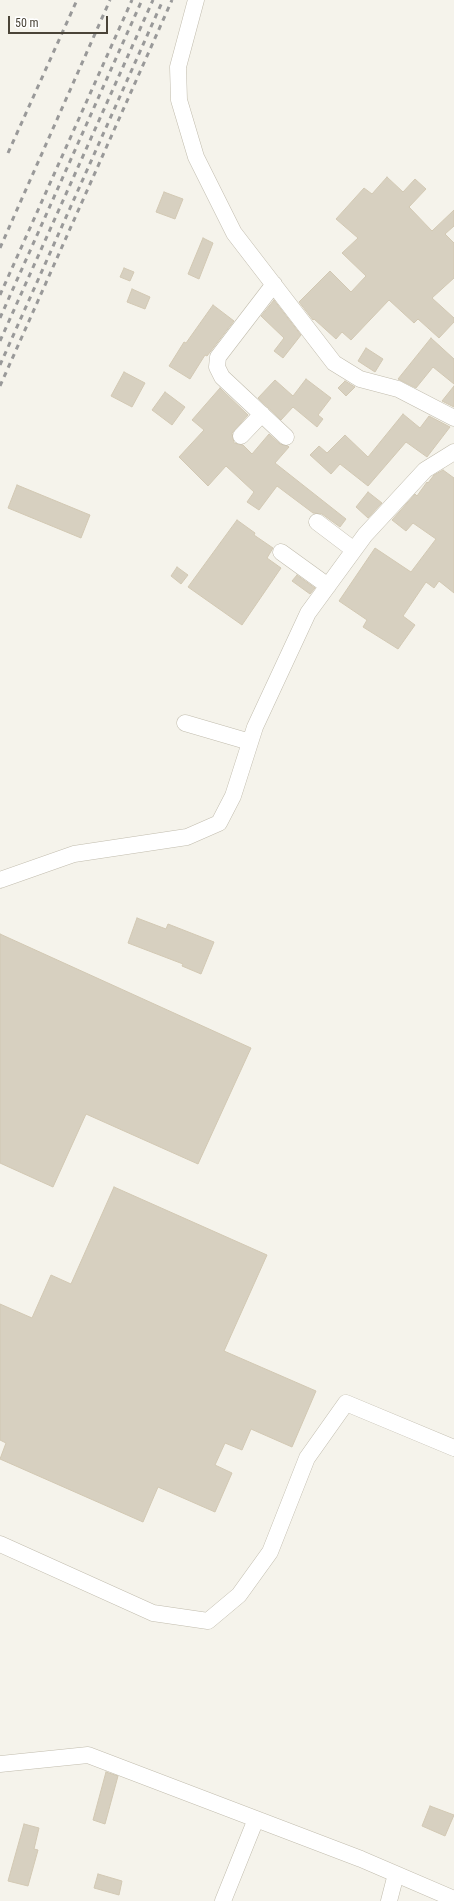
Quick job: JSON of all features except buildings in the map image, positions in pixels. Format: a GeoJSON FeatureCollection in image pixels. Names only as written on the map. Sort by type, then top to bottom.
{"type":"FeatureCollection","features":[{"type":"Feature","properties":{"kind":"street"},"geometry":{"type":"LineString","coordinates":[[196,0],[178,67],[179,100],[196,157],[234,233],[334,363],[360,378],[398,389],[454,418]]}},
{"type":"Feature","properties":{"kind":"street"},"geometry":{"type":"LineString","coordinates":[[274,284],[218,357],[217,367],[222,377],[286,437]]}},
{"type":"Feature","properties":{"kind":"street"},"geometry":{"type":"LineString","coordinates":[[241,436],[262,414]]}},
{"type":"Feature","properties":{"kind":"street"},"geometry":{"type":"LineString","coordinates":[[0,880],[74,854],[187,837],[219,823],[233,796],[254,727],[308,613],[365,535],[425,470],[454,452]]}},
{"type":"Feature","properties":{"kind":"street"},"geometry":{"type":"LineString","coordinates":[[317,522],[354,550]]}},
{"type":"Feature","properties":{"kind":"street"},"geometry":{"type":"LineString","coordinates":[[281,552],[328,586]]}},
{"type":"Feature","properties":{"kind":"street"},"geometry":{"type":"LineString","coordinates":[[184,724],[250,742]]}},
{"type":"Feature","properties":{"kind":"street"},"geometry":{"type":"LineString","coordinates":[[0,1544],[153,1613],[208,1621],[239,1595],[270,1552],[307,1458],[346,1403],[454,1448]]}},
{"type":"Feature","properties":{"kind":"street"},"geometry":{"type":"LineString","coordinates":[[0,1764],[88,1754],[396,1874],[454,1899]]}},
{"type":"Feature","properties":{"kind":"street"},"geometry":{"type":"LineString","coordinates":[[223,1901],[256,1819]]}},
{"type":"Feature","properties":{"kind":"street"},"geometry":{"type":"LineString","coordinates":[[389,1901],[396,1874]]}},
{"type":"Feature","properties":{"kind":"railway"},"geometry":{"type":"LineString","coordinates":[[8,153],[77,0]]}},
{"type":"Feature","properties":{"kind":"railway"},"geometry":{"type":"LineString","coordinates":[[0,248],[110,0]]}},
{"type":"Feature","properties":{"kind":"railway"},"geometry":{"type":"LineString","coordinates":[[0,295],[132,0]]}},
{"type":"Feature","properties":{"kind":"railway"},"geometry":{"type":"LineString","coordinates":[[0,318],[142,0]]}},
{"type":"Feature","properties":{"kind":"railway"},"geometry":{"type":"LineString","coordinates":[[0,341],[153,0]]}},
{"type":"Feature","properties":{"kind":"railway"},"geometry":{"type":"LineString","coordinates":[[0,365],[163,0]]}},
{"type":"Feature","properties":{"kind":"railway"},"geometry":{"type":"LineString","coordinates":[[0,386],[172,0]]}}]}
